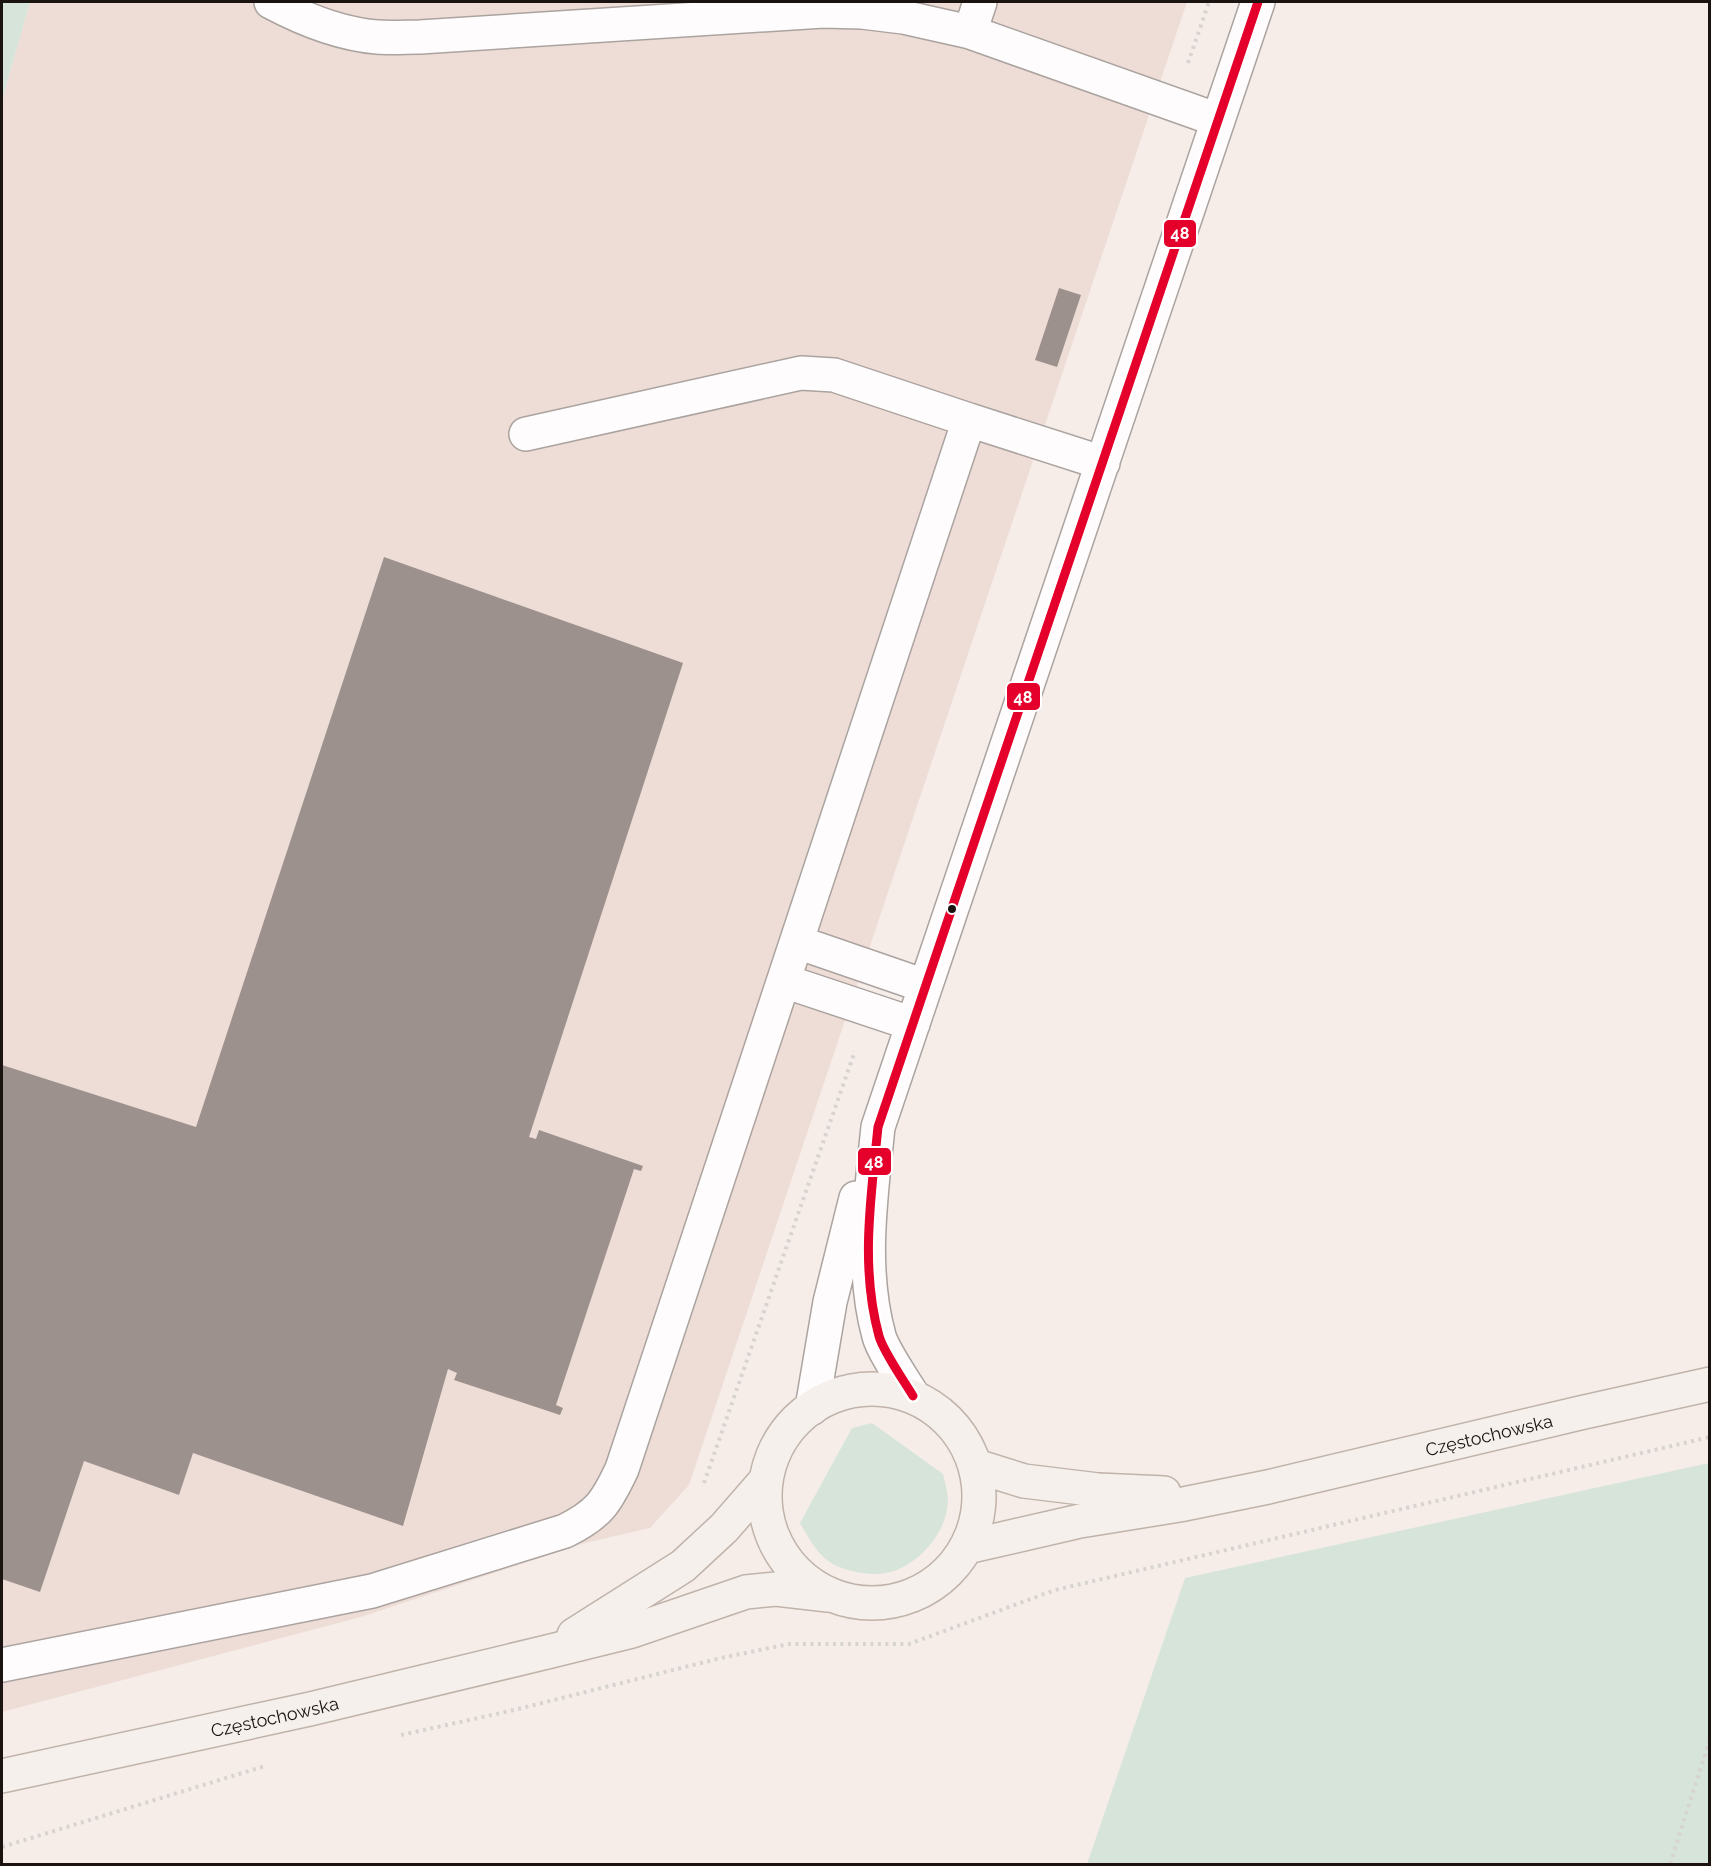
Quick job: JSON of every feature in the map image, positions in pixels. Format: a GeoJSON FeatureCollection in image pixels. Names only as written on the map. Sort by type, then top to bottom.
{"type":"FeatureCollection","features":[{"type":"Feature","properties":{"kind":"main road","name":"Częstochowska"},"geometry":{"type":"LineString","coordinates":[[967,1547],[1080,1521],[1179,1505],[1268,1487],[1710,1384]]}},
{"type":"Feature","properties":{"kind":"main road"},"geometry":{"type":"LineString","coordinates":[[858,1389],[886,1389],[913,1396],[934,1408],[953,1424],[976,1466],[980,1492],[978,1517],[967,1547],[948,1573],[922,1592],[891,1603],[859,1604],[828,1595],[799,1576],[778,1549],[766,1517],[765,1481],[775,1447],[796,1419],[825,1399],[858,1389]]}},
{"type":"Feature","properties":{"kind":"main road","name":"Częstochowska"},"geometry":{"type":"LineString","coordinates":[[976,1466],[1024,1481],[1098,1490],[1177,1494],[1268,1487]]}},
{"type":"Feature","properties":{"kind":"main road","name":"Częstochowska"},"geometry":{"type":"LineString","coordinates":[[547,1652],[683,1566],[724,1528],[765,1481]]}},
{"type":"Feature","properties":{"kind":"main road","name":"Częstochowska"},"geometry":{"type":"LineString","coordinates":[[2,1776],[310,1709],[632,1631],[746,1592],[776,1589],[828,1595]]}},
{"type":"Feature","properties":{"kind":"street"},"geometry":{"type":"LineString","coordinates":[[271,2],[293,14],[334,29],[376,37],[420,37],[823,11],[862,12],[970,32],[1218,120]]}},
{"type":"Feature","properties":{"kind":"street"},"geometry":{"type":"LineString","coordinates":[[970,32],[980,2]]}},
{"type":"Feature","properties":{"kind":"street"},"geometry":{"type":"LineString","coordinates":[[812,1408],[830,1302],[854,1205],[878,1127],[1258,2]]}},
{"type":"Feature","properties":{"kind":"street"},"geometry":{"type":"LineString","coordinates":[[526,434],[801,373],[834,375],[1103,464]]}},
{"type":"Feature","properties":{"kind":"street"},"geometry":{"type":"LineString","coordinates":[[2,1665],[372,1591],[565,1531],[589,1519],[610,1495],[622,1469],[969,420]]}},
{"type":"Feature","properties":{"kind":"street"},"geometry":{"type":"LineString","coordinates":[[797,942],[925,986]]}},
{"type":"Feature","properties":{"kind":"street"},"geometry":{"type":"LineString","coordinates":[[784,981],[913,1024]]}},
{"type":"Feature","properties":{"kind":"street"},"geometry":{"type":"LineString","coordinates":[[878,1127],[868,1225],[868,1274],[879,1338],[913,1396]]}},
{"type":"Feature","properties":{"kind":"path"},"geometry":{"type":"LineString","coordinates":[[1174,105],[1209,2]]}},
{"type":"Feature","properties":{"kind":"path"},"geometry":{"type":"LineString","coordinates":[[702,1486],[869,1009]]}},
{"type":"Feature","properties":{"kind":"path"},"geometry":{"type":"LineString","coordinates":[[398,1736],[510,1711],[721,1658],[789,1644],[909,1644],[1055,1590],[1710,1437]]}},
{"type":"Feature","properties":{"kind":"path"},"geometry":{"type":"LineString","coordinates":[[1670,1864],[1710,1739]]}},
{"type":"Feature","properties":{"kind":"path"},"geometry":{"type":"LineString","coordinates":[[2,1847],[270,1765]]}},
{"type":"Feature","properties":{"kind":"shaded area"},"geometry":{"type":"Polygon","coordinates":[[[2,2],[30,2],[2,101],[2,2]]]}},
{"type":"Feature","properties":{"kind":"shaded area"},"geometry":{"type":"Polygon","coordinates":[[[30,2],[1187,2],[689,1485],[650,1528],[585,1543],[361,1617],[2,1712],[2,101],[30,2]]]}},
{"type":"Feature","properties":{"kind":"shaded area"},"geometry":{"type":"Polygon","coordinates":[[[872,1423],[943,1474],[948,1498],[943,1523],[931,1544],[904,1566],[880,1574],[856,1572],[829,1562],[814,1547],[800,1523],[852,1428],[872,1423]]]}},
{"type":"Feature","properties":{"kind":"shaded area"},"geometry":{"type":"Polygon","coordinates":[[[1709,1463],[1709,1864],[1087,1864],[1185,1578],[1709,1463]]]}},
{"type":"Feature","properties":{"kind":"building"},"geometry":{"type":"Polygon","coordinates":[[[1059,288],[1081,295],[1057,367],[1035,360],[1059,288]]]}},
{"type":"Feature","properties":{"kind":"building"},"geometry":{"type":"Polygon","coordinates":[[[384,557],[683,663],[529,1137],[536,1139],[539,1130],[643,1166],[641,1171],[634,1169],[556,1405],[563,1408],[560,1415],[454,1380],[457,1373],[448,1369],[403,1526],[193,1453],[179,1495],[84,1461],[40,1592],[2,1579],[2,1065],[196,1127],[384,557]]]}},
{"type":"Feature","properties":{"kind":"transit line","name":"48"},"geometry":{"type":"LineString","coordinates":[[913,1396],[881,1342],[873,1310],[868,1258],[878,1127],[1258,2]]}}]}
